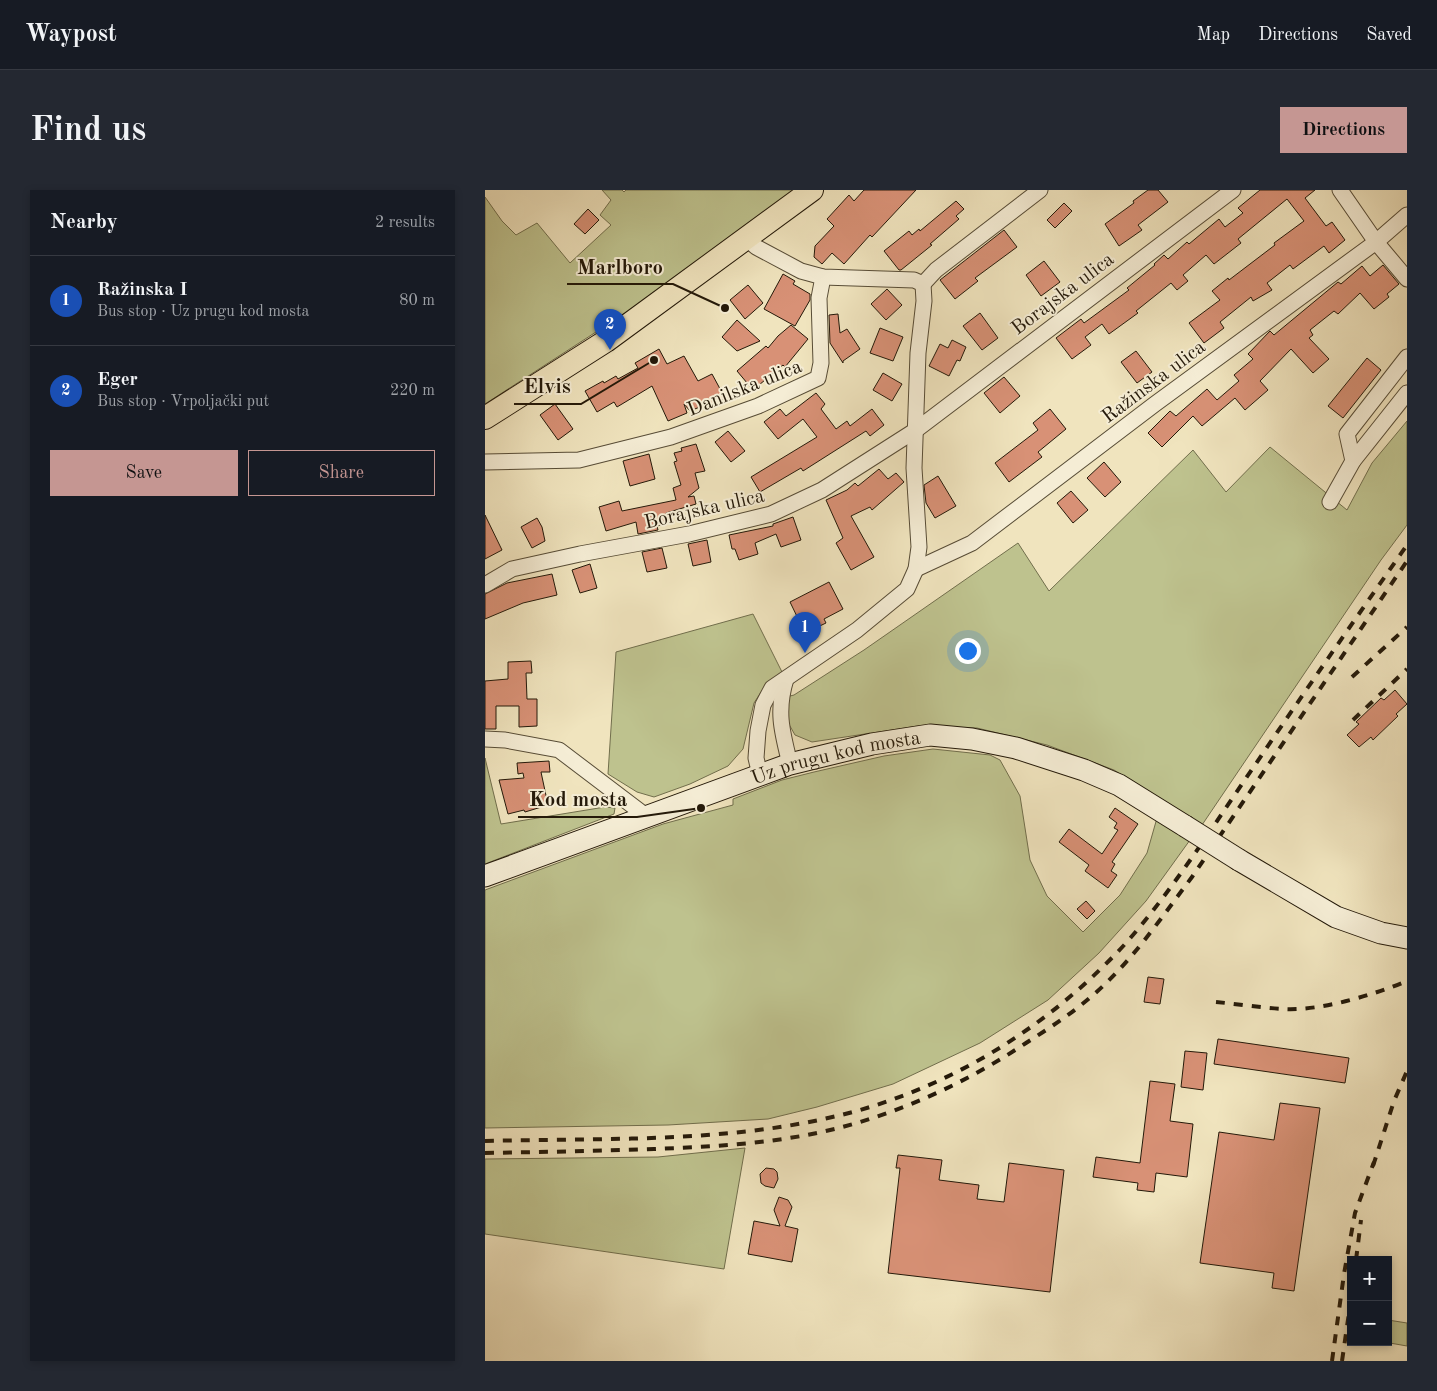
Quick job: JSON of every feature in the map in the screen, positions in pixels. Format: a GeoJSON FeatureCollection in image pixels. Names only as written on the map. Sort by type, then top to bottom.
{"type":"FeatureCollection","features":[{"type":"Feature","properties":{"kind":"main road"},"geometry":{"type":"LineString","coordinates":[[485,418],[606,341],[812,190]]}},
{"type":"Feature","properties":{"kind":"street"},"geometry":{"type":"LineString","coordinates":[[760,775],[756,758],[758,731],[763,705],[772,688],[857,630],[907,589],[916,569],[919,547],[914,468],[918,353],[924,301],[923,284],[936,270],[1040,190]]}},
{"type":"Feature","properties":{"kind":"street","name":"Borajska ulica"},"geometry":{"type":"LineString","coordinates":[[485,585],[512,568],[689,534],[771,514],[822,490],[916,430],[1233,190]]}},
{"type":"Feature","properties":{"kind":"street"},"geometry":{"type":"LineString","coordinates":[[1340,190],[1375,242],[1407,279]]}},
{"type":"Feature","properties":{"kind":"street","name":"Ražinska ulica"},"geometry":{"type":"LineString","coordinates":[[916,569],[971,543],[1170,392],[1375,242],[1407,215]]}},
{"type":"Feature","properties":{"kind":"street"},"geometry":{"type":"LineString","coordinates":[[747,239],[756,246],[801,270],[823,277],[908,280],[923,284]]}},
{"type":"Feature","properties":{"kind":"street","name":"Danilska ulica"},"geometry":{"type":"LineString","coordinates":[[485,462],[579,460],[662,440],[758,406],[818,378],[821,363],[819,298],[823,277]]}},
{"type":"Feature","properties":{"kind":"street"},"geometry":{"type":"LineString","coordinates":[[1353,461],[1347,434],[1407,357]]}},
{"type":"Feature","properties":{"kind":"street"},"geometry":{"type":"LineString","coordinates":[[1330,502],[1353,461],[1407,393]]}},
{"type":"Feature","properties":{"kind":"street"},"geometry":{"type":"LineString","coordinates":[[786,679],[781,697],[780,717],[790,764]]}},
{"type":"Feature","properties":{"kind":"street","name":"Uz prugu kod mosta"},"geometry":{"type":"LineString","coordinates":[[485,876],[790,764],[872,744],[930,735],[972,739],[1016,748],[1084,770],[1119,785],[1239,860],[1336,917],[1381,933],[1407,938]]}},
{"type":"Feature","properties":{"kind":"street"},"geometry":{"type":"LineString","coordinates":[[485,739],[505,740],[559,750],[646,816]]}},
{"type":"Feature","properties":{"kind":"green space"},"geometry":{"type":"Polygon","coordinates":[[[602,190],[622,190],[624,192],[626,190],[795,190],[633,308],[485,404],[485,197],[502,221],[516,235],[537,223],[570,263],[611,225],[600,215],[611,200],[602,190]]]}},
{"type":"Feature","properties":{"kind":"green space"},"geometry":{"type":"Polygon","coordinates":[[[1407,421],[1407,525],[1381,560],[1202,825],[1114,770],[1047,745],[977,728],[918,726],[812,742],[795,735],[786,719],[786,697],[794,695],[864,650],[1018,543],[1049,591],[1193,450],[1226,492],[1270,447],[1347,510],[1372,463],[1407,421]]]}},
{"type":"Feature","properties":{"kind":"green space"},"geometry":{"type":"Polygon","coordinates":[[[753,614],[782,672],[763,689],[754,703],[743,749],[728,766],[690,784],[654,797],[637,792],[608,774],[616,652],[753,614]]]}},
{"type":"Feature","properties":{"kind":"green space"},"geometry":{"type":"Polygon","coordinates":[[[933,749],[990,755],[1000,760],[1020,796],[1030,860],[1047,896],[1083,932],[1120,895],[1147,853],[1157,818],[1190,840],[1146,901],[1099,953],[1048,1000],[980,1043],[893,1084],[817,1107],[768,1119],[668,1125],[485,1128],[485,890],[663,824],[733,805],[733,799],[782,780],[884,756],[933,749]]]}},
{"type":"Feature","properties":{"kind":"green space"},"geometry":{"type":"Polygon","coordinates":[[[485,758],[501,824],[605,807],[615,808],[614,814],[485,864],[485,758]]]}},
{"type":"Feature","properties":{"kind":"green space"},"geometry":{"type":"Polygon","coordinates":[[[745,1148],[724,1269],[485,1234],[485,1159],[658,1157],[745,1148]]]}},
{"type":"Feature","properties":{"kind":"green space"},"geometry":{"type":"Polygon","coordinates":[[[1392,1321],[1407,1323],[1407,1346],[1392,1343],[1392,1321]]]}},
{"type":"Feature","properties":{"kind":"building"},"geometry":{"type":"Polygon","coordinates":[[[864,190],[916,190],[872,237],[870,235],[844,264],[832,253],[822,264],[814,257],[815,246],[834,226],[827,219],[849,195],[854,201],[864,190]]]}},
{"type":"Feature","properties":{"kind":"building"},"geometry":{"type":"Polygon","coordinates":[[[1148,190],[1158,190],[1168,202],[1138,225],[1142,230],[1119,246],[1105,224],[1134,203],[1133,201],[1148,190]]]}},
{"type":"Feature","properties":{"kind":"building"},"geometry":{"type":"Polygon","coordinates":[[[1260,190],[1315,190],[1305,198],[1326,226],[1332,222],[1345,240],[1329,253],[1324,246],[1293,269],[1290,265],[1267,283],[1272,290],[1253,301],[1251,297],[1220,322],[1224,328],[1204,343],[1189,323],[1220,300],[1212,291],[1275,245],[1274,243],[1304,221],[1287,199],[1238,239],[1241,243],[1214,264],[1206,255],[1183,275],[1188,281],[1177,290],[1171,283],[1136,311],[1138,313],[1109,334],[1102,324],[1085,337],[1091,345],[1072,359],[1056,338],[1081,319],[1084,323],[1129,290],[1127,288],[1164,255],[1168,259],[1187,242],[1189,244],[1219,219],[1225,227],[1243,213],[1238,208],[1260,190]]]}},
{"type":"Feature","properties":{"kind":"building"},"geometry":{"type":"Polygon","coordinates":[[[956,201],[964,209],[956,216],[959,219],[930,244],[932,245],[899,270],[884,251],[909,231],[912,235],[919,229],[920,231],[956,201]]]}},
{"type":"Feature","properties":{"kind":"building"},"geometry":{"type":"Polygon","coordinates":[[[1064,203],[1072,211],[1055,228],[1047,220],[1064,203]]]}},
{"type":"Feature","properties":{"kind":"building"},"geometry":{"type":"Polygon","coordinates":[[[588,209],[599,220],[585,234],[574,224],[588,209]]]}},
{"type":"Feature","properties":{"kind":"building"},"geometry":{"type":"Polygon","coordinates":[[[1004,230],[1017,247],[975,278],[978,281],[955,299],[940,280],[1004,230]]]}},
{"type":"Feature","properties":{"kind":"building"},"geometry":{"type":"Polygon","coordinates":[[[1044,261],[1060,282],[1041,296],[1026,275],[1044,261]]]}},
{"type":"Feature","properties":{"kind":"building"},"geometry":{"type":"Polygon","coordinates":[[[1383,265],[1399,284],[1387,294],[1389,297],[1374,309],[1360,293],[1338,314],[1334,311],[1310,330],[1313,335],[1309,338],[1329,359],[1313,373],[1291,349],[1260,381],[1268,390],[1245,410],[1235,398],[1202,426],[1193,416],[1162,447],[1148,433],[1170,411],[1176,416],[1207,389],[1217,400],[1239,381],[1234,375],[1253,359],[1248,354],[1270,331],[1274,335],[1338,282],[1341,284],[1362,266],[1370,276],[1383,265]]]}},
{"type":"Feature","properties":{"kind":"building"},"geometry":{"type":"Polygon","coordinates":[[[783,274],[795,281],[793,284],[810,294],[810,300],[795,326],[764,309],[783,274]]]}},
{"type":"Feature","properties":{"kind":"building"},"geometry":{"type":"Polygon","coordinates":[[[748,285],[763,303],[745,319],[730,300],[748,285]]]}},
{"type":"Feature","properties":{"kind":"building"},"geometry":{"type":"Polygon","coordinates":[[[887,289],[902,305],[886,320],[871,304],[887,289]]]}},
{"type":"Feature","properties":{"kind":"building"},"geometry":{"type":"Polygon","coordinates":[[[980,313],[998,338],[982,350],[963,326],[980,313]]]}},
{"type":"Feature","properties":{"kind":"building"},"geometry":{"type":"Polygon","coordinates":[[[838,314],[840,333],[847,329],[860,349],[843,361],[843,363],[830,343],[829,315],[838,314]]]}},
{"type":"Feature","properties":{"kind":"building"},"geometry":{"type":"Polygon","coordinates":[[[737,320],[760,341],[737,351],[722,337],[737,320]]]}},
{"type":"Feature","properties":{"kind":"building"},"geometry":{"type":"Polygon","coordinates":[[[791,325],[808,339],[785,367],[783,365],[753,390],[737,371],[766,346],[768,348],[791,325]]]}},
{"type":"Feature","properties":{"kind":"building"},"geometry":{"type":"Polygon","coordinates":[[[880,328],[903,337],[893,361],[870,353],[880,328]]]}},
{"type":"Feature","properties":{"kind":"building"},"geometry":{"type":"Polygon","coordinates":[[[952,340],[966,347],[960,361],[957,360],[949,376],[929,366],[940,344],[948,348],[952,340]]]}},
{"type":"Feature","properties":{"kind":"building"},"geometry":{"type":"Polygon","coordinates":[[[659,349],[667,364],[684,356],[698,381],[712,374],[725,398],[709,407],[707,404],[690,411],[684,404],[687,413],[668,421],[652,386],[617,407],[614,402],[597,412],[585,391],[616,376],[618,379],[638,368],[635,363],[659,349]]]}},
{"type":"Feature","properties":{"kind":"building"},"geometry":{"type":"Polygon","coordinates":[[[1136,351],[1152,372],[1137,383],[1121,362],[1136,351]]]}},
{"type":"Feature","properties":{"kind":"building"},"geometry":{"type":"Polygon","coordinates":[[[1367,358],[1381,370],[1343,418],[1328,406],[1367,358]]]}},
{"type":"Feature","properties":{"kind":"building"},"geometry":{"type":"Polygon","coordinates":[[[883,373],[902,384],[892,401],[873,390],[883,373]]]}},
{"type":"Feature","properties":{"kind":"building"},"geometry":{"type":"Polygon","coordinates":[[[1004,377],[1020,396],[1000,413],[984,393],[1004,377]]]}},
{"type":"Feature","properties":{"kind":"building"},"geometry":{"type":"Polygon","coordinates":[[[816,393],[825,404],[821,409],[836,429],[847,421],[850,426],[872,409],[884,425],[870,436],[866,431],[803,471],[801,468],[760,492],[751,477],[817,437],[803,419],[778,439],[764,422],[780,409],[786,416],[816,393]]]}},
{"type":"Feature","properties":{"kind":"building"},"geometry":{"type":"Polygon","coordinates":[[[555,404],[573,429],[558,440],[540,415],[555,404]]]}},
{"type":"Feature","properties":{"kind":"building"},"geometry":{"type":"Polygon","coordinates":[[[1050,409],[1066,429],[1038,452],[1042,457],[1009,482],[995,463],[1038,430],[1033,423],[1050,409]]]}},
{"type":"Feature","properties":{"kind":"building"},"geometry":{"type":"Polygon","coordinates":[[[728,431],[745,451],[731,462],[715,442],[728,431]]]}},
{"type":"Feature","properties":{"kind":"building"},"geometry":{"type":"Polygon","coordinates":[[[696,444],[705,471],[695,473],[699,488],[688,497],[694,496],[696,504],[666,513],[668,523],[657,526],[658,530],[638,534],[636,522],[606,531],[599,507],[619,501],[622,511],[676,500],[673,488],[681,485],[674,462],[677,461],[674,453],[682,451],[681,448],[696,444]]]}},
{"type":"Feature","properties":{"kind":"building"},"geometry":{"type":"Polygon","coordinates":[[[649,454],[655,479],[630,486],[623,461],[649,454]]]}},
{"type":"Feature","properties":{"kind":"building"},"geometry":{"type":"Polygon","coordinates":[[[1104,462],[1121,482],[1105,497],[1087,478],[1104,462]]]}},
{"type":"Feature","properties":{"kind":"building"},"geometry":{"type":"Polygon","coordinates":[[[879,469],[888,479],[896,473],[904,482],[872,510],[870,507],[851,516],[874,557],[851,570],[836,543],[843,538],[826,500],[847,490],[855,483],[858,486],[879,469]]]}},
{"type":"Feature","properties":{"kind":"building"},"geometry":{"type":"Polygon","coordinates":[[[938,476],[956,506],[935,518],[926,503],[924,485],[938,476]]]}},
{"type":"Feature","properties":{"kind":"building"},"geometry":{"type":"Polygon","coordinates":[[[1071,491],[1088,510],[1073,523],[1057,503],[1071,491]]]}},
{"type":"Feature","properties":{"kind":"building"},"geometry":{"type":"Polygon","coordinates":[[[485,515],[502,550],[485,559],[485,515]]]}},
{"type":"Feature","properties":{"kind":"building"},"geometry":{"type":"Polygon","coordinates":[[[793,517],[801,540],[781,547],[776,534],[755,543],[758,554],[739,560],[735,549],[732,549],[729,535],[773,526],[773,524],[793,517]]]}},
{"type":"Feature","properties":{"kind":"building"},"geometry":{"type":"Polygon","coordinates":[[[537,518],[542,527],[545,541],[532,548],[521,527],[537,518]]]}},
{"type":"Feature","properties":{"kind":"building"},"geometry":{"type":"Polygon","coordinates":[[[707,540],[711,562],[693,566],[688,544],[707,540]]]}},
{"type":"Feature","properties":{"kind":"building"},"geometry":{"type":"Polygon","coordinates":[[[662,548],[667,568],[647,572],[642,552],[662,548]]]}},
{"type":"Feature","properties":{"kind":"building"},"geometry":{"type":"Polygon","coordinates":[[[590,564],[597,588],[580,593],[572,570],[590,564]]]}},
{"type":"Feature","properties":{"kind":"building"},"geometry":{"type":"Polygon","coordinates":[[[552,574],[557,595],[523,603],[485,619],[485,594],[507,583],[552,574]]]}},
{"type":"Feature","properties":{"kind":"building"},"geometry":{"type":"Polygon","coordinates":[[[829,582],[843,609],[824,619],[826,623],[805,633],[790,602],[829,582]]]}},
{"type":"Feature","properties":{"kind":"building"},"geometry":{"type":"Polygon","coordinates":[[[531,661],[532,673],[526,673],[527,699],[537,699],[537,726],[519,727],[519,706],[496,706],[496,729],[485,729],[485,681],[508,679],[508,662],[531,661]]]}},
{"type":"Feature","properties":{"kind":"building"},"geometry":{"type":"Polygon","coordinates":[[[1395,690],[1407,704],[1396,714],[1398,716],[1373,740],[1371,737],[1359,747],[1347,735],[1359,724],[1356,722],[1381,698],[1384,700],[1395,690]]]}},
{"type":"Feature","properties":{"kind":"building"},"geometry":{"type":"Polygon","coordinates":[[[549,761],[550,772],[541,772],[548,805],[525,812],[524,810],[508,814],[499,780],[524,778],[523,773],[518,774],[517,763],[549,761]]]}},
{"type":"Feature","properties":{"kind":"building"},"geometry":{"type":"Polygon","coordinates":[[[1115,808],[1138,824],[1112,862],[1115,864],[1111,871],[1117,875],[1108,888],[1085,871],[1089,865],[1059,842],[1069,829],[1102,854],[1118,830],[1114,828],[1117,823],[1109,817],[1115,808]]]}},
{"type":"Feature","properties":{"kind":"building"},"geometry":{"type":"Polygon","coordinates":[[[1086,901],[1095,911],[1087,919],[1077,909],[1086,901]]]}},
{"type":"Feature","properties":{"kind":"building"},"geometry":{"type":"Polygon","coordinates":[[[1148,977],[1164,979],[1160,1004],[1144,1002],[1148,977]]]}},
{"type":"Feature","properties":{"kind":"building"},"geometry":{"type":"Polygon","coordinates":[[[1218,1039],[1349,1058],[1345,1083],[1214,1064],[1218,1039]]]}},
{"type":"Feature","properties":{"kind":"building"},"geometry":{"type":"Polygon","coordinates":[[[1185,1051],[1207,1053],[1203,1090],[1181,1087],[1185,1051]]]}},
{"type":"Feature","properties":{"kind":"building"},"geometry":{"type":"Polygon","coordinates":[[[1150,1081],[1175,1084],[1170,1121],[1193,1124],[1187,1177],[1156,1173],[1154,1192],[1137,1190],[1138,1183],[1093,1177],[1096,1157],[1140,1163],[1150,1081]]]}},
{"type":"Feature","properties":{"kind":"building"},"geometry":{"type":"Polygon","coordinates":[[[1280,1103],[1320,1108],[1294,1291],[1272,1288],[1274,1273],[1200,1263],[1219,1132],[1274,1140],[1280,1103]]]}},
{"type":"Feature","properties":{"kind":"building"},"geometry":{"type":"Polygon","coordinates":[[[898,1155],[942,1160],[939,1180],[979,1185],[977,1199],[1004,1202],[1009,1163],[1064,1170],[1050,1292],[888,1273],[900,1168],[896,1168],[898,1155]]]}},
{"type":"Feature","properties":{"kind":"building"},"geometry":{"type":"Polygon","coordinates":[[[766,1168],[774,1169],[777,1172],[778,1179],[774,1188],[761,1183],[760,1174],[766,1168]]]}},
{"type":"Feature","properties":{"kind":"building"},"geometry":{"type":"Polygon","coordinates":[[[779,1197],[788,1200],[792,1207],[785,1226],[798,1229],[792,1262],[748,1254],[754,1221],[780,1226],[774,1210],[779,1197]]]}},
{"type":"Feature","properties":{"kind":"railway"},"geometry":{"type":"LineString","coordinates":[[485,1141],[658,1138],[744,1132],[828,1118],[871,1107],[912,1092],[952,1074],[991,1053],[1027,1030],[1095,974],[1143,923],[1193,856],[1407,545]]}},
{"type":"Feature","properties":{"kind":"railway"},"geometry":{"type":"LineString","coordinates":[[485,1153],[695,1147],[756,1142],[817,1133],[872,1118],[926,1098],[977,1073],[1036,1037],[1094,994],[1127,961],[1150,933],[1192,877],[1407,561]]}},
{"type":"Feature","properties":{"kind":"railway"},"geometry":{"type":"LineString","coordinates":[[1352,677],[1407,627]]}},
{"type":"Feature","properties":{"kind":"railway"},"geometry":{"type":"LineString","coordinates":[[1353,720],[1407,669]]}},
{"type":"Feature","properties":{"kind":"railway"},"geometry":{"type":"LineString","coordinates":[[1216,1002],[1267,1008],[1299,1009],[1330,1005],[1363,997],[1407,981]]}},
{"type":"Feature","properties":{"kind":"railway"},"geometry":{"type":"LineString","coordinates":[[1373,1166],[1394,1101],[1407,1071]]}},
{"type":"Feature","properties":{"kind":"railway"},"geometry":{"type":"LineString","coordinates":[[1332,1361],[1344,1274],[1355,1213],[1374,1162]]}},
{"type":"Feature","properties":{"kind":"railway"},"geometry":{"type":"LineString","coordinates":[[1356,1256],[1361,1220]]}},
{"type":"Feature","properties":{"kind":"railway"},"geometry":{"type":"LineString","coordinates":[[1342,1361],[1351,1301]]}},
{"type":"Feature","properties":{"kind":"place","name":"Marlboro"},"geometry":{"type":"Point","coordinates":[725,308]}},
{"type":"Feature","properties":{"kind":"place","name":"Eger"},"geometry":{"type":"Point","coordinates":[610,350]}},
{"type":"Feature","properties":{"kind":"place","name":"Elvis"},"geometry":{"type":"Point","coordinates":[654,360]}},
{"type":"Feature","properties":{"kind":"place","name":"Ražinska I"},"geometry":{"type":"Point","coordinates":[805,653]}},
{"type":"Feature","properties":{"kind":"place","name":"Kod mosta"},"geometry":{"type":"Point","coordinates":[701,808]}}]}
